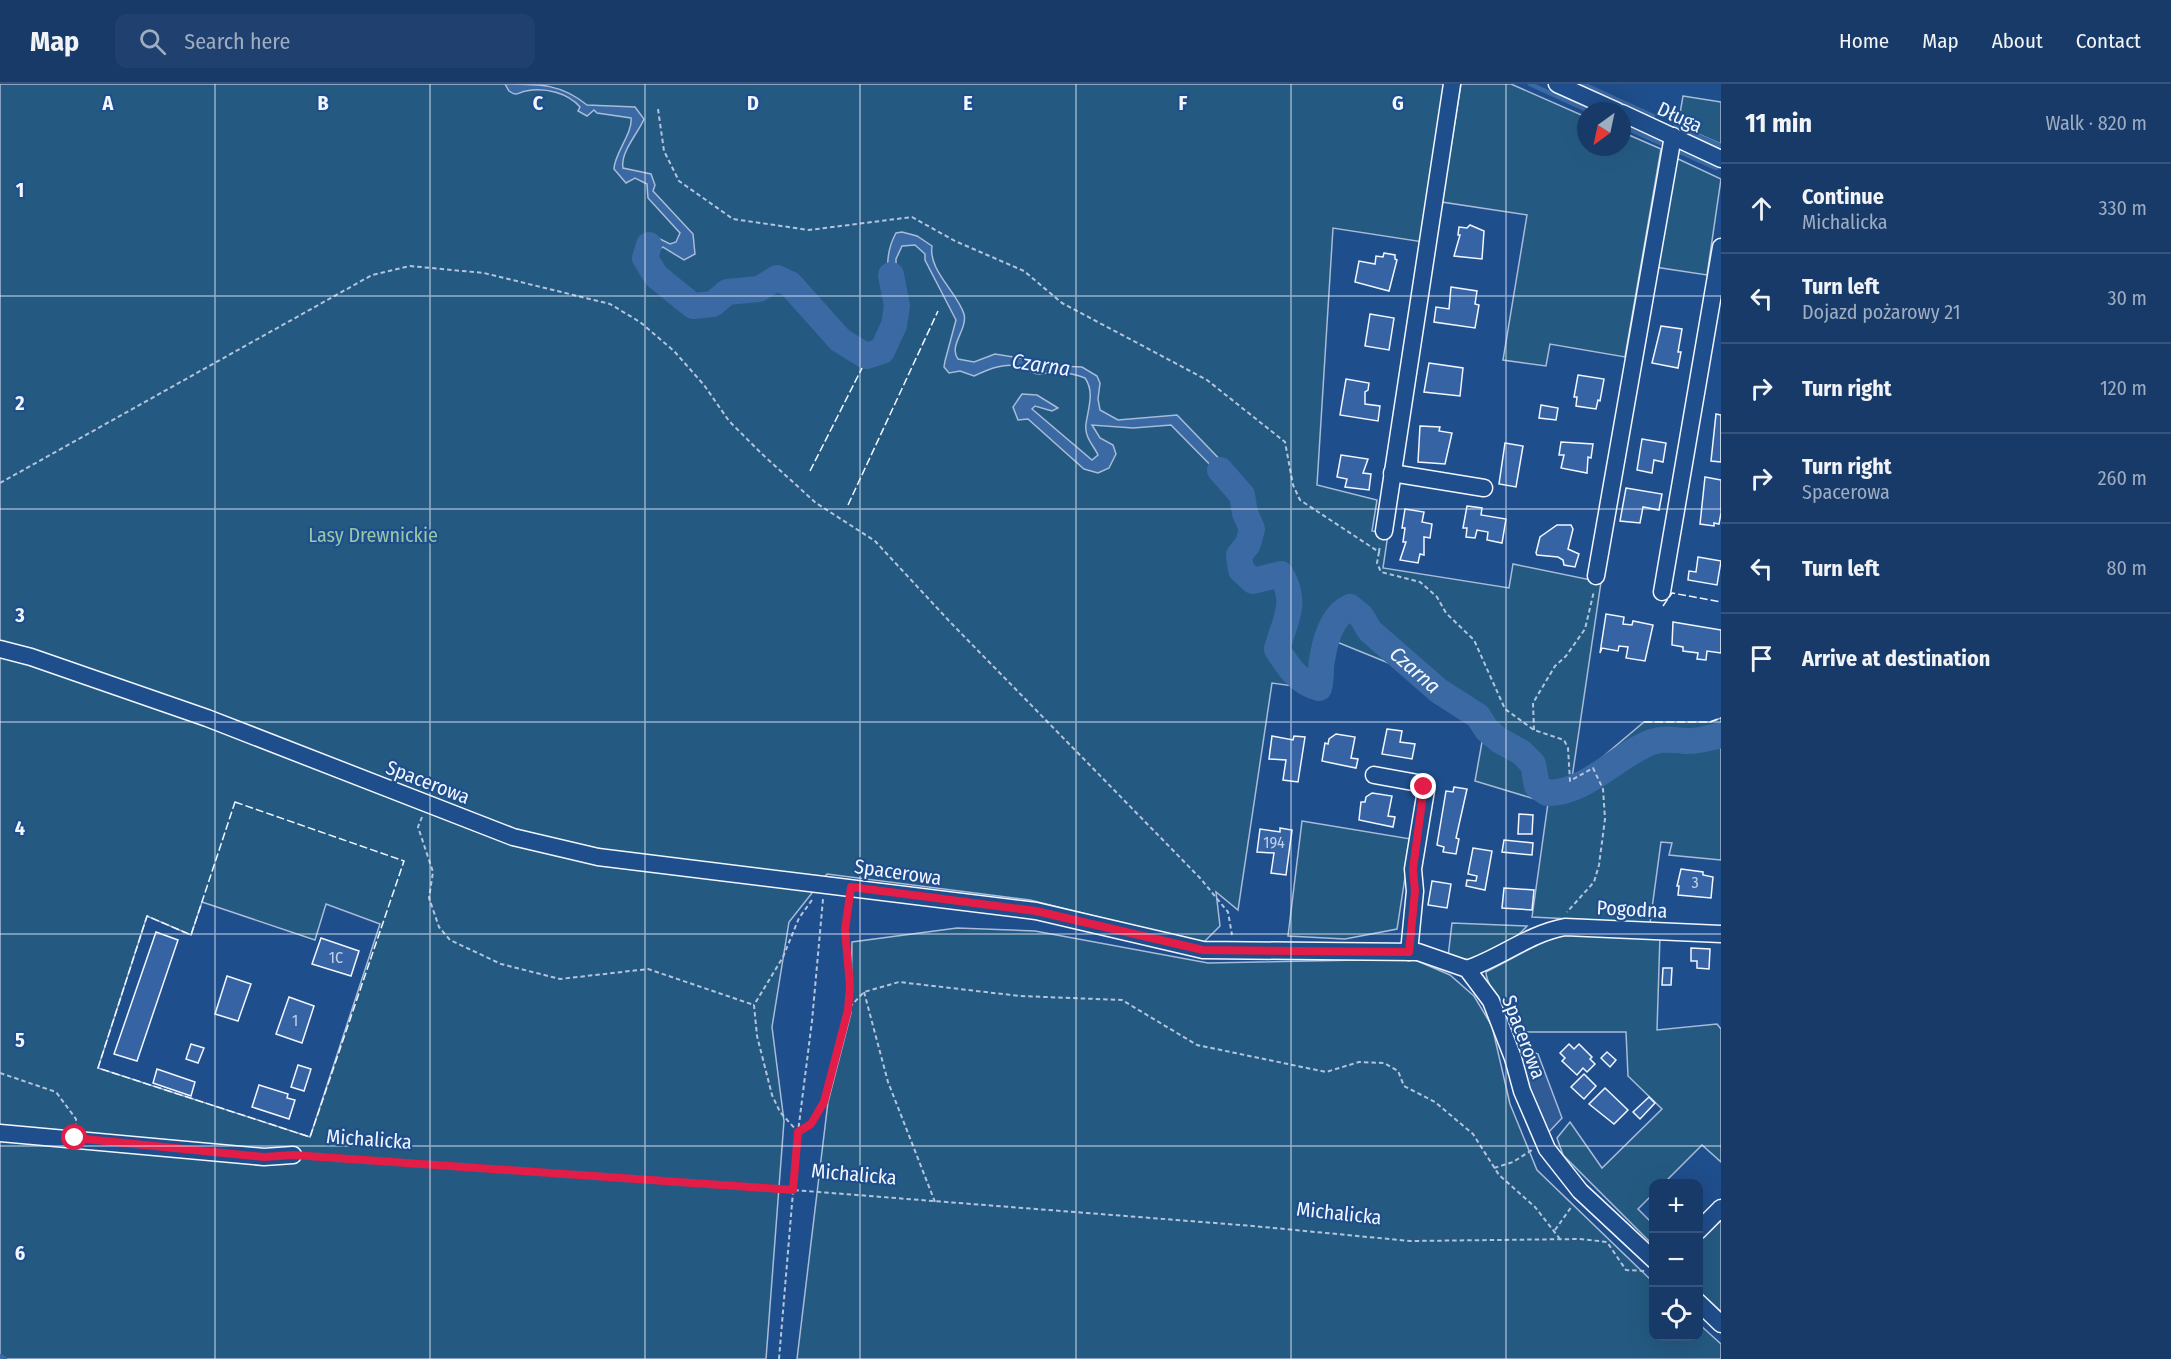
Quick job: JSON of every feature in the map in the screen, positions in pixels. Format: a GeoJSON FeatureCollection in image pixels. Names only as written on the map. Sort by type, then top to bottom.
{"type":"FeatureCollection","features":[{"type":"Feature","properties":{"kind":"street"},"geometry":{"type":"LineString","coordinates":[[1383,531],[1452,84]]}},
{"type":"Feature","properties":{"kind":"street"},"geometry":{"type":"LineString","coordinates":[[1557,84],[1597,102]]}},
{"type":"Feature","properties":{"kind":"street","name":"Długa"},"geometry":{"type":"LineString","coordinates":[[1631,117],[1721,159]]}},
{"type":"Feature","properties":{"kind":"street"},"geometry":{"type":"LineString","coordinates":[[1596,576],[1673,136]]}},
{"type":"Feature","properties":{"kind":"street"},"geometry":{"type":"LineString","coordinates":[[1662,592],[1721,247]]}},
{"type":"Feature","properties":{"kind":"street"},"geometry":{"type":"LineString","coordinates":[[1392,472],[1485,488]]}},
{"type":"Feature","properties":{"kind":"street","name":"Spacerowa"},"geometry":{"type":"LineString","coordinates":[[0,649],[31,657],[207,718],[513,837],[598,857],[1036,911],[1203,950],[1418,952],[1467,969],[1491,1001],[1522,1090],[1546,1149],[1580,1191],[1649,1256]]}},
{"type":"Feature","properties":{"kind":"street"},"geometry":{"type":"LineString","coordinates":[[1374,775],[1418,783],[1426,790],[1413,869],[1415,891],[1409,952]]}},
{"type":"Feature","properties":{"kind":"street","name":"Pogodna"},"geometry":{"type":"LineString","coordinates":[[1467,969],[1483,964],[1542,931],[1565,927],[1721,934]]}},
{"type":"Feature","properties":{"kind":"street"},"geometry":{"type":"LineString","coordinates":[[0,1133],[75,1138],[264,1157],[293,1155]]}},
{"type":"Feature","properties":{"kind":"street"},"geometry":{"type":"LineString","coordinates":[[1703,1226],[1721,1208]]}},
{"type":"Feature","properties":{"kind":"street"},"geometry":{"type":"LineString","coordinates":[[1703,1307],[1721,1324]]}},
{"type":"Feature","properties":{"kind":"path"},"geometry":{"type":"LineString","coordinates":[[658,109],[664,151],[679,181],[733,219],[809,230],[912,217],[955,241],[1024,271],[1062,303],[1082,315],[1207,380],[1285,442],[1293,485],[1300,500],[1378,552]]}},
{"type":"Feature","properties":{"kind":"path"},"geometry":{"type":"LineString","coordinates":[[0,483],[372,275],[410,266],[484,273],[610,304],[640,322],[674,351],[704,385],[729,421],[816,504],[875,541],[951,623],[1200,878],[1228,912],[1235,950]]}},
{"type":"Feature","properties":{"kind":"path"},"geometry":{"type":"LineString","coordinates":[[1383,531],[1377,563],[1381,573],[1420,582],[1437,597],[1446,614],[1474,640],[1505,709],[1534,730],[1564,740],[1568,748],[1570,781],[1593,768],[1604,789],[1605,819],[1599,865],[1594,882],[1565,914],[1565,927]]}},
{"type":"Feature","properties":{"kind":"path"},"geometry":{"type":"LineString","coordinates":[[1534,730],[1533,704],[1555,666],[1566,656],[1584,628],[1593,605],[1596,576]]}},
{"type":"Feature","properties":{"kind":"path"},"geometry":{"type":"LineString","coordinates":[[427,805],[418,826],[433,872],[429,898],[439,927],[450,940],[501,964],[560,979],[648,969],[754,1005]]}},
{"type":"Feature","properties":{"kind":"path"},"geometry":{"type":"LineString","coordinates":[[798,1132],[780,1112],[772,1095],[757,1036],[754,1005],[783,957],[799,918],[825,884]]}},
{"type":"Feature","properties":{"kind":"path"},"geometry":{"type":"LineString","coordinates":[[798,1132],[811,1124],[824,1102],[848,1010],[850,986],[845,930],[851,887]]}},
{"type":"Feature","properties":{"kind":"path"},"geometry":{"type":"LineString","coordinates":[[779,1359],[798,1132],[821,911]]}},
{"type":"Feature","properties":{"kind":"path"},"geometry":{"type":"LineString","coordinates":[[848,1010],[864,992],[899,982],[1020,996],[1122,1000],[1197,1045],[1219,1051],[1326,1072],[1359,1062],[1384,1063],[1398,1071],[1404,1086],[1435,1102],[1473,1134],[1494,1168],[1554,1230],[1560,1240]]}},
{"type":"Feature","properties":{"kind":"path"},"geometry":{"type":"LineString","coordinates":[[864,992],[888,1082],[935,1202]]}},
{"type":"Feature","properties":{"kind":"path"},"geometry":{"type":"LineString","coordinates":[[0,1073],[56,1092],[76,1119],[75,1138]]}},
{"type":"Feature","properties":{"kind":"path"},"geometry":{"type":"LineString","coordinates":[[1494,1168],[1513,1162],[1539,1146],[1543,1139]]}},
{"type":"Feature","properties":{"kind":"path","name":"Michalicka"},"geometry":{"type":"LineString","coordinates":[[293,1155],[793,1190],[1253,1226],[1410,1241],[1607,1242],[1626,1270],[1638,1273],[1649,1271]]}},
{"type":"Feature","properties":{"kind":"path"},"geometry":{"type":"LineString","coordinates":[[1554,1230],[1570,1210],[1580,1191]]}},
{"type":"Feature","properties":{"kind":"green space","name":"Lasy Drewnickie"},"geometry":{"type":"Polygon","coordinates":[[[0,84],[1444,84],[1423,242],[1333,228],[1317,485],[1377,500],[1372,531],[1388,534],[1383,568],[1509,588],[1513,564],[1601,582],[1572,778],[1586,771],[1644,722],[1710,722],[1721,718],[1721,860],[1669,855],[1672,843],[1661,842],[1650,923],[1532,917],[1548,803],[1475,781],[1484,731],[1391,664],[1337,642],[1329,673],[1330,691],[1272,683],[1238,910],[1216,892],[1220,926],[1203,943],[1030,900],[827,874],[789,922],[772,1027],[784,1121],[766,1359],[0,1359],[0,84]],[[202,902],[191,935],[147,916],[98,1068],[310,1137],[380,924],[326,904],[315,940],[202,902]]]}},
{"type":"Feature","properties":{"kind":"green space"},"geometry":{"type":"Polygon","coordinates":[[[1461,84],[1511,84],[1577,113],[1577,156],[1631,156],[1631,136],[1661,149],[1625,357],[1550,344],[1546,366],[1503,360],[1527,215],[1442,202],[1461,84]]]}},
{"type":"Feature","properties":{"kind":"green space"},"geometry":{"type":"Polygon","coordinates":[[[1683,96],[1721,102],[1721,144],[1678,125],[1683,96]]]}},
{"type":"Feature","properties":{"kind":"green space"},"geometry":{"type":"Polygon","coordinates":[[[1674,157],[1721,179],[1707,275],[1655,267],[1674,157]]]}},
{"type":"Feature","properties":{"kind":"green space"},"geometry":{"type":"Polygon","coordinates":[[[1302,821],[1411,839],[1397,929],[1345,939],[1288,936],[1302,821]]]}},
{"type":"Feature","properties":{"kind":"green space"},"geometry":{"type":"Polygon","coordinates":[[[1452,923],[1527,926],[1494,951],[1479,958],[1466,959],[1448,957],[1452,923]]]}},
{"type":"Feature","properties":{"kind":"green space"},"geometry":{"type":"Polygon","coordinates":[[[957,928],[1035,931],[1208,963],[1413,959],[1450,975],[1474,996],[1492,1026],[1510,1104],[1537,1170],[1649,1278],[1649,1341],[1703,1341],[1703,1328],[1721,1344],[1721,1359],[797,1359],[828,1102],[851,1013],[852,942],[957,928]]]}},
{"type":"Feature","properties":{"kind":"green space"},"geometry":{"type":"Polygon","coordinates":[[[1556,935],[1660,935],[1657,1030],[1717,1024],[1721,1029],[1721,1162],[1702,1145],[1668,1179],[1649,1179],[1649,1198],[1638,1209],[1649,1220],[1649,1241],[1563,1155],[1557,1138],[1570,1122],[1602,1168],[1662,1109],[1628,1076],[1626,1032],[1513,1032],[1493,993],[1486,972],[1556,935]]]}},
{"type":"Feature","properties":{"kind":"green space"},"geometry":{"type":"Polygon","coordinates":[[[1721,1215],[1721,1312],[1703,1295],[1703,1234],[1721,1215]]]}},
{"type":"Feature","properties":{"kind":"shaded area"},"geometry":{"type":"Polygon","coordinates":[[[505,84],[529,84],[559,89],[587,105],[635,107],[644,119],[624,155],[623,168],[651,174],[655,185],[653,191],[693,234],[695,254],[684,260],[663,247],[654,251],[657,268],[662,274],[649,279],[637,245],[645,235],[650,234],[670,244],[676,242],[680,233],[648,198],[647,184],[635,178],[626,183],[614,169],[631,124],[631,118],[597,113],[594,110],[587,116],[578,111],[580,107],[575,102],[556,92],[533,90],[514,94],[505,84]]]}},
{"type":"Feature","properties":{"kind":"shaded area"},"geometry":{"type":"Polygon","coordinates":[[[902,232],[917,236],[932,246],[934,264],[964,314],[963,326],[955,349],[958,359],[974,362],[995,354],[1026,359],[1036,365],[1082,367],[1097,376],[1100,383],[1098,399],[1100,410],[1118,420],[1177,415],[1231,471],[1246,495],[1238,498],[1229,484],[1171,425],[1133,428],[1092,425],[1100,438],[1113,445],[1116,454],[1109,468],[1098,473],[1084,469],[1028,419],[1018,420],[1013,407],[1022,394],[1037,395],[1058,408],[1052,411],[1035,406],[1032,409],[1092,460],[1098,455],[1086,433],[1090,389],[1085,378],[1062,373],[1037,374],[1022,367],[1009,365],[974,376],[960,371],[949,373],[944,367],[956,320],[925,260],[925,254],[915,245],[902,246],[896,259],[896,287],[902,294],[900,310],[893,306],[888,279],[889,251],[896,233],[902,232]]]}},
{"type":"Feature","properties":{"kind":"shaded area"},"geometry":{"type":"Polygon","coordinates":[[[1511,1044],[1538,1054],[1562,1118],[1547,1134],[1511,1044]]]}},
{"type":"Feature","properties":{"kind":"building"},"geometry":{"type":"Polygon","coordinates":[[[1470,225],[1484,231],[1482,259],[1454,256],[1460,235],[1458,235],[1459,227],[1467,228],[1470,225]]]}},
{"type":"Feature","properties":{"kind":"building"},"geometry":{"type":"Polygon","coordinates":[[[1384,253],[1395,255],[1397,260],[1389,291],[1355,282],[1359,261],[1375,264],[1376,256],[1383,257],[1384,253]]]}},
{"type":"Feature","properties":{"kind":"building"},"geometry":{"type":"Polygon","coordinates":[[[1451,287],[1477,291],[1475,304],[1479,305],[1475,328],[1434,322],[1436,307],[1449,309],[1451,287]]]}},
{"type":"Feature","properties":{"kind":"building"},"geometry":{"type":"Polygon","coordinates":[[[1370,314],[1394,318],[1389,350],[1365,346],[1370,314]]]}},
{"type":"Feature","properties":{"kind":"building"},"geometry":{"type":"Polygon","coordinates":[[[1661,326],[1682,329],[1678,368],[1652,363],[1661,326]]]}},
{"type":"Feature","properties":{"kind":"building"},"geometry":{"type":"Polygon","coordinates":[[[1429,363],[1463,368],[1460,396],[1424,392],[1429,363]]]}},
{"type":"Feature","properties":{"kind":"building"},"geometry":{"type":"Polygon","coordinates":[[[1578,375],[1604,379],[1600,401],[1598,400],[1596,409],[1576,406],[1577,397],[1574,397],[1578,375]]]}},
{"type":"Feature","properties":{"kind":"building"},"geometry":{"type":"Polygon","coordinates":[[[1346,379],[1369,383],[1368,390],[1365,392],[1365,404],[1380,406],[1378,421],[1340,415],[1346,379]]]}},
{"type":"Feature","properties":{"kind":"building"},"geometry":{"type":"Polygon","coordinates":[[[1541,405],[1558,408],[1556,420],[1539,418],[1541,405]]]}},
{"type":"Feature","properties":{"kind":"building"},"geometry":{"type":"Polygon","coordinates":[[[1716,414],[1721,415],[1721,462],[1711,461],[1716,414]]]}},
{"type":"Feature","properties":{"kind":"building"},"geometry":{"type":"Polygon","coordinates":[[[1420,426],[1440,427],[1439,431],[1452,433],[1445,464],[1418,462],[1420,426]]]}},
{"type":"Feature","properties":{"kind":"building"},"geometry":{"type":"Polygon","coordinates":[[[1642,439],[1666,443],[1663,462],[1654,460],[1652,473],[1637,470],[1642,439]]]}},
{"type":"Feature","properties":{"kind":"building"},"geometry":{"type":"Polygon","coordinates":[[[1561,442],[1593,444],[1591,458],[1588,457],[1587,473],[1561,468],[1564,455],[1559,455],[1561,442]]]}},
{"type":"Feature","properties":{"kind":"building"},"geometry":{"type":"Polygon","coordinates":[[[1505,443],[1523,446],[1516,487],[1499,484],[1505,443]]]}},
{"type":"Feature","properties":{"kind":"building"},"geometry":{"type":"Polygon","coordinates":[[[1341,455],[1368,459],[1363,473],[1371,474],[1369,490],[1345,487],[1347,479],[1337,477],[1341,455]]]}},
{"type":"Feature","properties":{"kind":"building"},"geometry":{"type":"Polygon","coordinates":[[[1705,477],[1721,480],[1721,513],[1719,524],[1714,523],[1714,526],[1700,524],[1705,477]]]}},
{"type":"Feature","properties":{"kind":"building"},"geometry":{"type":"Polygon","coordinates":[[[1626,488],[1662,494],[1659,510],[1643,507],[1640,523],[1620,521],[1626,488]]]}},
{"type":"Feature","properties":{"kind":"building"},"geometry":{"type":"Polygon","coordinates":[[[1467,506],[1482,508],[1481,515],[1506,519],[1502,543],[1487,540],[1488,532],[1477,530],[1475,538],[1466,537],[1467,528],[1463,528],[1467,506]]]}},
{"type":"Feature","properties":{"kind":"building"},"geometry":{"type":"Polygon","coordinates":[[[1405,509],[1424,512],[1422,522],[1432,524],[1430,538],[1424,537],[1424,555],[1420,554],[1418,563],[1400,560],[1406,542],[1403,542],[1405,528],[1402,528],[1405,509]]]}},
{"type":"Feature","properties":{"kind":"building"},"geometry":{"type":"Polygon","coordinates":[[[1557,525],[1571,525],[1573,529],[1568,549],[1579,554],[1575,567],[1564,565],[1563,560],[1558,557],[1536,553],[1540,537],[1557,525]]]}},
{"type":"Feature","properties":{"kind":"building"},"geometry":{"type":"Polygon","coordinates":[[[1698,557],[1721,561],[1717,585],[1688,580],[1689,571],[1696,572],[1698,557]]]}},
{"type":"Feature","properties":{"kind":"building"},"geometry":{"type":"Polygon","coordinates":[[[1606,614],[1624,617],[1623,624],[1632,625],[1633,621],[1653,625],[1645,661],[1626,658],[1628,647],[1619,646],[1618,651],[1602,648],[1600,653],[1606,614]]]}},
{"type":"Feature","properties":{"kind":"building"},"geometry":{"type":"Polygon","coordinates":[[[1673,622],[1721,630],[1721,653],[1707,651],[1706,660],[1697,659],[1698,653],[1683,651],[1683,647],[1672,645],[1673,622]]]}},
{"type":"Feature","properties":{"kind":"building"},"geometry":{"type":"Polygon","coordinates":[[[1387,729],[1402,731],[1400,742],[1415,744],[1412,759],[1382,754],[1387,729]]]}},
{"type":"Feature","properties":{"kind":"building"},"geometry":{"type":"Polygon","coordinates":[[[1336,734],[1355,737],[1351,758],[1358,759],[1356,768],[1322,761],[1325,743],[1328,744],[1329,739],[1336,734]]]}},
{"type":"Feature","properties":{"kind":"building"},"geometry":{"type":"Polygon","coordinates":[[[1272,736],[1293,740],[1294,736],[1305,737],[1298,782],[1283,780],[1286,760],[1269,759],[1272,736]]]}},
{"type":"Feature","properties":{"kind":"building"},"geometry":{"type":"Polygon","coordinates":[[[1454,787],[1467,789],[1456,838],[1459,839],[1456,854],[1443,852],[1444,847],[1437,845],[1446,791],[1453,792],[1454,787]]]}},
{"type":"Feature","properties":{"kind":"building"},"geometry":{"type":"Polygon","coordinates":[[[1372,793],[1392,796],[1388,816],[1395,817],[1393,827],[1359,820],[1361,802],[1365,802],[1366,797],[1372,793]]]}},
{"type":"Feature","properties":{"kind":"building"},"geometry":{"type":"Polygon","coordinates":[[[1519,814],[1533,815],[1532,834],[1518,834],[1519,814]]]}},
{"type":"Feature","properties":{"kind":"building"},"geometry":{"type":"Polygon","coordinates":[[[1280,828],[1292,830],[1286,875],[1271,873],[1274,853],[1257,852],[1260,829],[1280,832],[1280,828]]]}},
{"type":"Feature","properties":{"kind":"building"},"geometry":{"type":"Polygon","coordinates":[[[1504,840],[1533,843],[1532,855],[1502,852],[1504,840]]]}},
{"type":"Feature","properties":{"kind":"building"},"geometry":{"type":"Polygon","coordinates":[[[1473,848],[1492,851],[1485,890],[1466,886],[1467,880],[1476,881],[1477,876],[1468,874],[1473,848]]]}},
{"type":"Feature","properties":{"kind":"building"},"geometry":{"type":"Polygon","coordinates":[[[1681,869],[1703,872],[1703,875],[1713,877],[1711,898],[1678,895],[1679,886],[1677,886],[1681,869]]]}},
{"type":"Feature","properties":{"kind":"building"},"geometry":{"type":"Polygon","coordinates":[[[1432,881],[1451,884],[1447,908],[1428,905],[1432,881]]]}},
{"type":"Feature","properties":{"kind":"building"},"geometry":{"type":"Polygon","coordinates":[[[1504,888],[1534,890],[1532,910],[1502,908],[1504,888]]]}},
{"type":"Feature","properties":{"kind":"building"},"geometry":{"type":"Polygon","coordinates":[[[156,932],[178,940],[137,1061],[114,1054],[156,932]]]}},
{"type":"Feature","properties":{"kind":"building"},"geometry":{"type":"Polygon","coordinates":[[[321,938],[359,951],[351,976],[312,964],[321,938]]]}},
{"type":"Feature","properties":{"kind":"building"},"geometry":{"type":"Polygon","coordinates":[[[1691,948],[1710,949],[1709,969],[1697,968],[1697,961],[1691,961],[1691,948]]]}},
{"type":"Feature","properties":{"kind":"building"},"geometry":{"type":"Polygon","coordinates":[[[1663,968],[1672,968],[1671,985],[1662,985],[1663,968]]]}},
{"type":"Feature","properties":{"kind":"building"},"geometry":{"type":"Polygon","coordinates":[[[227,976],[251,984],[238,1021],[215,1014],[227,976]]]}},
{"type":"Feature","properties":{"kind":"building"},"geometry":{"type":"Polygon","coordinates":[[[289,997],[314,1006],[302,1043],[276,1034],[289,997]]]}},
{"type":"Feature","properties":{"kind":"building"},"geometry":{"type":"Polygon","coordinates":[[[191,1044],[204,1048],[198,1063],[186,1059],[191,1044]]]}},
{"type":"Feature","properties":{"kind":"building"},"geometry":{"type":"Polygon","coordinates":[[[1569,1044],[1574,1049],[1579,1044],[1592,1057],[1590,1059],[1595,1064],[1587,1072],[1583,1068],[1577,1075],[1562,1061],[1565,1058],[1560,1053],[1569,1044]]]}},
{"type":"Feature","properties":{"kind":"building"},"geometry":{"type":"Polygon","coordinates":[[[1607,1052],[1616,1060],[1610,1067],[1601,1058],[1607,1052]]]}},
{"type":"Feature","properties":{"kind":"building"},"geometry":{"type":"Polygon","coordinates":[[[298,1065],[311,1069],[304,1091],[291,1087],[298,1065]]]}},
{"type":"Feature","properties":{"kind":"building"},"geometry":{"type":"Polygon","coordinates":[[[157,1069],[195,1082],[191,1096],[153,1083],[157,1069]]]}},
{"type":"Feature","properties":{"kind":"building"},"geometry":{"type":"Polygon","coordinates":[[[1584,1074],[1596,1086],[1584,1099],[1571,1087],[1584,1074]]]}},
{"type":"Feature","properties":{"kind":"building"},"geometry":{"type":"Polygon","coordinates":[[[259,1085],[288,1094],[287,1098],[295,1100],[289,1119],[252,1107],[259,1085]]]}},
{"type":"Feature","properties":{"kind":"building"},"geometry":{"type":"Polygon","coordinates":[[[1605,1088],[1628,1110],[1614,1124],[1589,1104],[1605,1088]]]}},
{"type":"Feature","properties":{"kind":"building"},"geometry":{"type":"Polygon","coordinates":[[[1649,1097],[1655,1103],[1640,1119],[1633,1112],[1649,1097]]]}},
{"type":"Feature","properties":{"kind":"waterway"},"geometry":{"type":"LineString","coordinates":[[1530,84],[1577,106]]}},
{"type":"Feature","properties":{"kind":"waterway"},"geometry":{"type":"LineString","coordinates":[[1583,84],[1653,116]]}},
{"type":"Feature","properties":{"kind":"waterway"},"geometry":{"type":"LineString","coordinates":[[1676,126],[1721,146]]}},
{"type":"Feature","properties":{"kind":"waterway"},"geometry":{"type":"LineString","coordinates":[[1631,130],[1660,143]]}},
{"type":"Feature","properties":{"kind":"waterway"},"geometry":{"type":"LineString","coordinates":[[1678,151],[1716,168]]}},
{"type":"Feature","properties":{"kind":"waterway","name":"Czarna"},"geometry":{"type":"LineString","coordinates":[[649,245],[645,258],[656,276],[693,306],[713,304],[727,292],[759,289],[777,278],[790,284],[840,340],[866,356],[882,351],[894,325],[897,306],[891,275]]}},
{"type":"Feature","properties":{"kind":"waterway","name":"Czarna"},"geometry":{"type":"LineString","coordinates":[[1220,470],[1242,495],[1245,513],[1252,529],[1248,544],[1239,555],[1241,570],[1253,581],[1281,574],[1289,594],[1289,603],[1277,649],[1289,667],[1312,686],[1319,688],[1323,653],[1334,622],[1350,607],[1361,616],[1370,631],[1439,691],[1478,716],[1487,730],[1499,740],[1521,752],[1533,764],[1537,786],[1547,793],[1576,787],[1626,755],[1652,742],[1694,741],[1721,735]]}},
{"type":"Feature","properties":{"kind":"waterway"},"geometry":{"type":"LineString","coordinates":[[0,1356],[5,1359]]}},
{"type":"Feature","properties":{"kind":"fence"},"geometry":{"type":"LineString","coordinates":[[848,505],[938,311]]}},
{"type":"Feature","properties":{"kind":"fence"},"geometry":{"type":"LineString","coordinates":[[810,471],[862,368]]}},
{"type":"Feature","properties":{"kind":"fence"},"geometry":{"type":"LineString","coordinates":[[1663,606],[1672,593],[1721,602]]}},
{"type":"Feature","properties":{"kind":"fence"},"geometry":{"type":"LineString","coordinates":[[1644,722],[1710,722],[1721,718]]}},
{"type":"Feature","properties":{"kind":"fence"},"geometry":{"type":"LineString","coordinates":[[235,802],[404,861],[310,1137],[98,1068],[147,916],[191,935],[235,802]]}},
{"type":"Feature","properties":{"kind":"route"},"geometry":{"type":"LineString","coordinates":[[75,1138],[264,1157],[293,1155],[793,1190],[798,1132],[811,1124],[824,1102],[848,1010],[850,986],[845,930],[851,887],[1036,911],[1203,950],[1409,952],[1415,891],[1413,869],[1426,790],[1424,787]]}}]}
